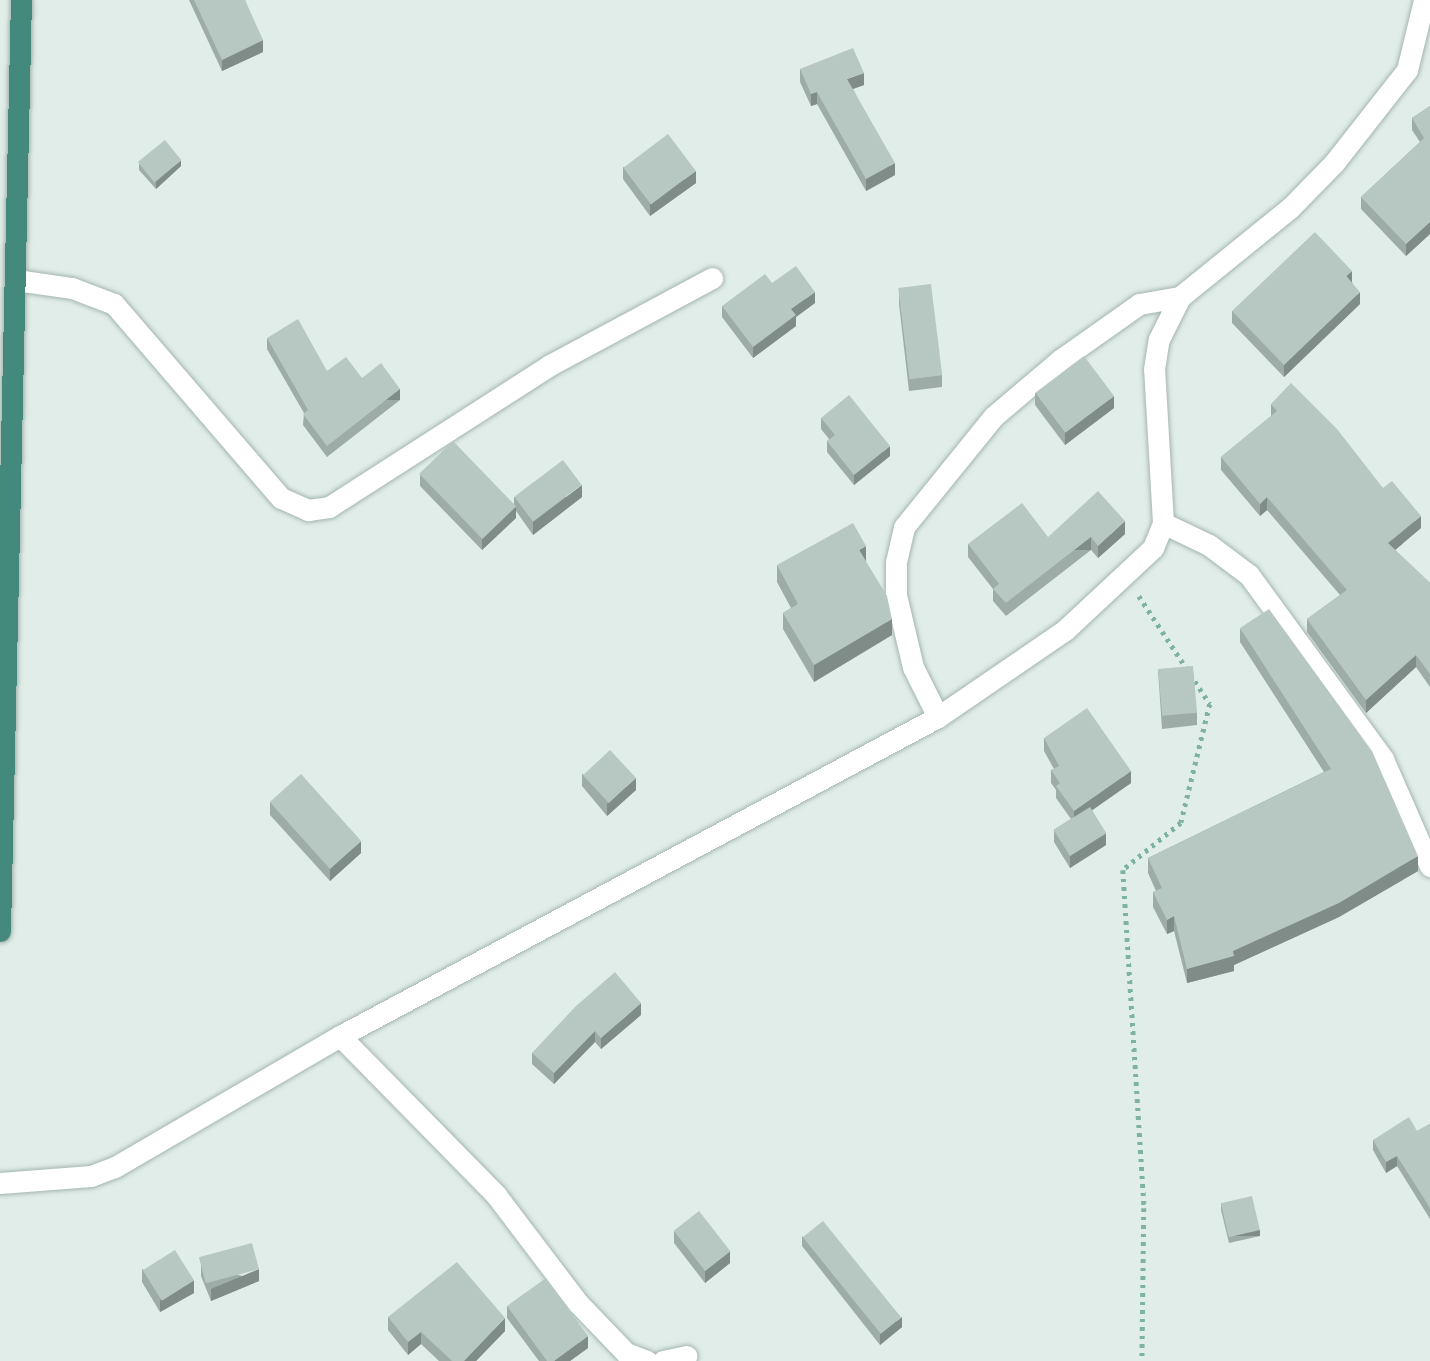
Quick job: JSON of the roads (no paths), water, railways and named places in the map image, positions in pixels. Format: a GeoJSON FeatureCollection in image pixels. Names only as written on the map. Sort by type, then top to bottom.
{"type":"FeatureCollection","features":[{"type":"Feature","properties":{"kind":"highway"},"geometry":{"type":"LineString","coordinates":[[0,931],[21,0]]}},
{"type":"Feature","properties":{"kind":"street"},"geometry":{"type":"LineString","coordinates":[[0,1183],[77,1178],[115,1167],[340,1036],[938,717],[1065,630],[1153,548],[1163,523],[1154,369],[1159,339],[1180,297],[1291,207],[1334,163],[1407,70],[1424,0]]}},
{"type":"Feature","properties":{"kind":"street"},"geometry":{"type":"LineString","coordinates":[[16,280],[72,288],[114,304],[281,498],[308,510],[329,507],[550,365],[712,278]]}},
{"type":"Feature","properties":{"kind":"street"},"geometry":{"type":"LineString","coordinates":[[938,717],[913,667],[896,596],[896,562],[904,527],[994,416],[1060,360],[1139,304],[1180,297]]}},
{"type":"Feature","properties":{"kind":"street"},"geometry":{"type":"LineString","coordinates":[[1163,523],[1209,545],[1249,575],[1383,759],[1430,866]]}},
{"type":"Feature","properties":{"kind":"street"},"geometry":{"type":"LineString","coordinates":[[340,1036],[496,1195],[578,1303],[626,1353],[647,1361]]}},
{"type":"Feature","properties":{"kind":"street"},"geometry":{"type":"LineString","coordinates":[[663,1361],[686,1356]]}}]}
